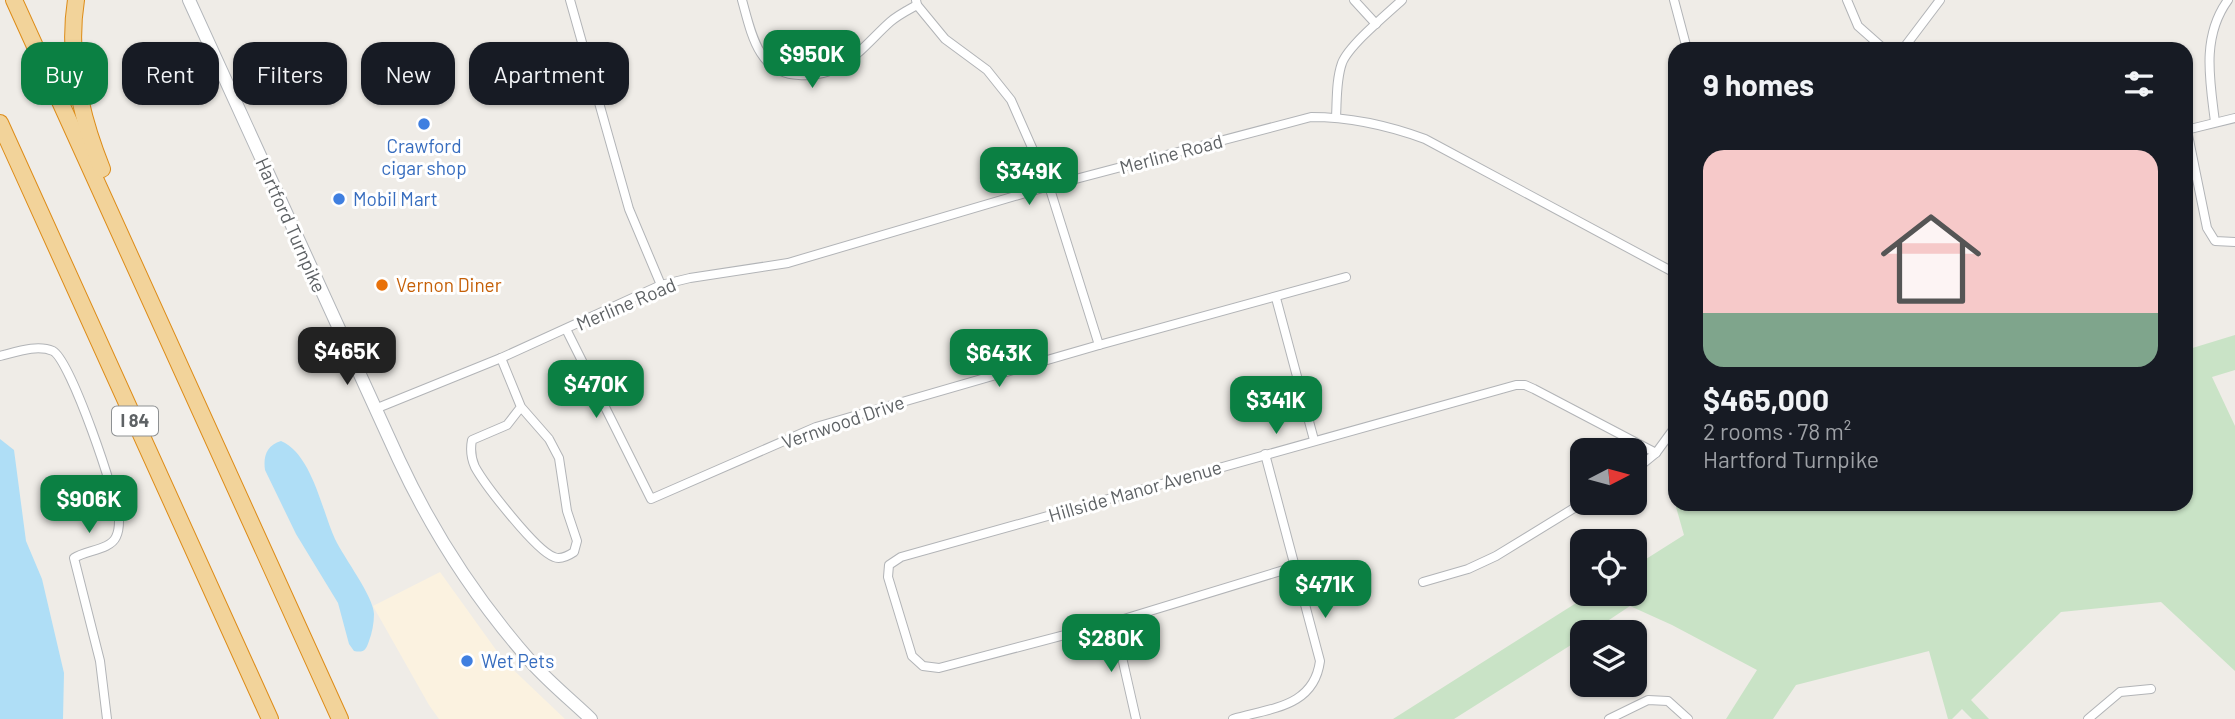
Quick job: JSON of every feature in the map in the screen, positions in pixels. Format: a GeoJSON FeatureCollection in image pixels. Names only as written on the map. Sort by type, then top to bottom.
{"type":"FeatureCollection","features":[{"type":"Feature","properties":{"kind":"highway"},"geometry":{"type":"LineString","coordinates":[[14,0],[340,719]]}},
{"type":"Feature","properties":{"kind":"highway"},"geometry":{"type":"LineString","coordinates":[[76,0],[73,38],[79,91],[86,125],[107,183],[112,216]]}},
{"type":"Feature","properties":{"kind":"highway","name":"I 84"},"geometry":{"type":"LineString","coordinates":[[0,123],[270,719]]}},
{"type":"Feature","properties":{"kind":"main road","name":"Hartford Turnpike"},"geometry":{"type":"LineString","coordinates":[[189,0],[418,501],[460,567],[528,657],[591,719]]}},
{"type":"Feature","properties":{"kind":"street"},"geometry":{"type":"LineString","coordinates":[[570,0],[629,209],[661,285]]}},
{"type":"Feature","properties":{"kind":"street"},"geometry":{"type":"LineString","coordinates":[[742,0],[752,37],[763,59],[776,70],[790,75],[809,76],[835,69],[917,2],[945,39],[987,70],[1011,100],[1049,186],[1099,345]]}},
{"type":"Feature","properties":{"kind":"street"},"geometry":{"type":"LineString","coordinates":[[1354,0],[1376,24]]}},
{"type":"Feature","properties":{"kind":"street"},"geometry":{"type":"LineString","coordinates":[[1336,117],[1339,74],[1343,60],[1402,0]]}},
{"type":"Feature","properties":{"kind":"street"},"geometry":{"type":"LineString","coordinates":[[1674,0],[1685,42]]}},
{"type":"Feature","properties":{"kind":"street"},"geometry":{"type":"LineString","coordinates":[[1847,0],[1858,26],[1876,42]]}},
{"type":"Feature","properties":{"kind":"street"},"geometry":{"type":"LineString","coordinates":[[1908,42],[1940,0]]}},
{"type":"Feature","properties":{"kind":"street"},"geometry":{"type":"LineString","coordinates":[[2216,122],[2209,75],[2209,53],[2213,30],[2228,0]]}},
{"type":"Feature","properties":{"kind":"street","name":"Merline Road"},"geometry":{"type":"LineString","coordinates":[[375,409],[501,358],[661,285],[788,263],[1049,186],[1311,117],[1336,117],[1392,127],[1425,139],[1668,269]]}},
{"type":"Feature","properties":{"kind":"street"},"geometry":{"type":"LineString","coordinates":[[2193,128],[2235,118]]}},
{"type":"Feature","properties":{"kind":"street"},"geometry":{"type":"LineString","coordinates":[[2193,163],[2207,228],[2215,241],[2235,242]]}},
{"type":"Feature","properties":{"kind":"street","name":"Vernwood Drive"},"geometry":{"type":"LineString","coordinates":[[566,329],[651,499],[816,427],[1346,277]]}},
{"type":"Feature","properties":{"kind":"street"},"geometry":{"type":"LineString","coordinates":[[1276,298],[1314,440]]}},
{"type":"Feature","properties":{"kind":"street"},"geometry":{"type":"LineString","coordinates":[[0,356],[35,348],[54,352],[66,365],[83,405],[119,522],[117,535],[111,544],[74,558],[100,661],[107,719]]}},
{"type":"Feature","properties":{"kind":"street"},"geometry":{"type":"LineString","coordinates":[[501,358],[521,407],[549,439],[559,458],[567,511],[577,541],[574,552],[566,557],[555,558],[543,551],[495,495],[475,465],[470,450],[472,440],[507,425],[521,407]]}},
{"type":"Feature","properties":{"kind":"street","name":"Hillside Manor Avenue"},"geometry":{"type":"LineString","coordinates":[[1114,622],[939,667],[923,666],[912,656],[888,577],[889,565],[901,557],[1516,385],[1525,385],[1656,453]]}},
{"type":"Feature","properties":{"kind":"street"},"geometry":{"type":"LineString","coordinates":[[1647,460],[1668,437]]}},
{"type":"Feature","properties":{"kind":"street"},"geometry":{"type":"LineString","coordinates":[[1233,719],[1289,703],[1307,694],[1319,675],[1321,662],[1265,454]]}},
{"type":"Feature","properties":{"kind":"street"},"geometry":{"type":"LineString","coordinates":[[1423,582],[1468,569],[1496,556],[1570,511]]}},
{"type":"Feature","properties":{"kind":"street"},"geometry":{"type":"LineString","coordinates":[[1136,719],[1114,622],[1297,566]]}},
{"type":"Feature","properties":{"kind":"street"},"geometry":{"type":"LineString","coordinates":[[2088,719],[2120,692],[2151,689]]}},
{"type":"Feature","properties":{"kind":"street"},"geometry":{"type":"LineString","coordinates":[[1609,719],[1648,700],[1668,701],[1688,719]]}},
{"type":"Feature","properties":{"kind":"shaded area"},"geometry":{"type":"Polygon","coordinates":[[[440,572],[504,661],[565,719],[439,719],[373,606],[440,572]]]}},
{"type":"Feature","properties":{"kind":"green space"},"geometry":{"type":"Polygon","coordinates":[[[2235,335],[2235,370],[2212,377],[2235,426],[2235,671],[2161,602],[2061,612],[1971,700],[1989,719],[1972,719],[1962,709],[1952,719],[1948,719],[1929,651],[1796,685],[1773,719],[1726,719],[1757,670],[1630,606],[1647,606],[1647,558],[1684,535],[1677,511],[2193,511],[2193,348],[2235,335]]]}},
{"type":"Feature","properties":{"kind":"green space"},"geometry":{"type":"Polygon","coordinates":[[[1571,606],[1630,606],[1609,620],[1570,620],[1570,646],[1454,719],[1393,719],[1571,606]]]}},
{"type":"Feature","properties":{"kind":"water"},"geometry":{"type":"Polygon","coordinates":[[[0,439],[14,450],[26,541],[42,579],[64,673],[63,719],[0,719],[0,439]]]}},
{"type":"Feature","properties":{"kind":"water"},"geometry":{"type":"Polygon","coordinates":[[[281,441],[292,448],[308,470],[335,539],[373,607],[372,631],[367,647],[362,651],[354,651],[349,644],[338,603],[296,534],[265,470],[267,452],[272,445],[281,441]]]}},
{"type":"Feature","properties":{"kind":"place","name":"Crawford cigar shop"},"geometry":{"type":"Point","coordinates":[424,124]}},
{"type":"Feature","properties":{"kind":"place","name":"Mobil Mart"},"geometry":{"type":"Point","coordinates":[339,199]}},
{"type":"Feature","properties":{"kind":"place","name":"Vernon Diner"},"geometry":{"type":"Point","coordinates":[382,285]}},
{"type":"Feature","properties":{"kind":"place","name":"Wet Pets"},"geometry":{"type":"Point","coordinates":[467,661]}}]}
